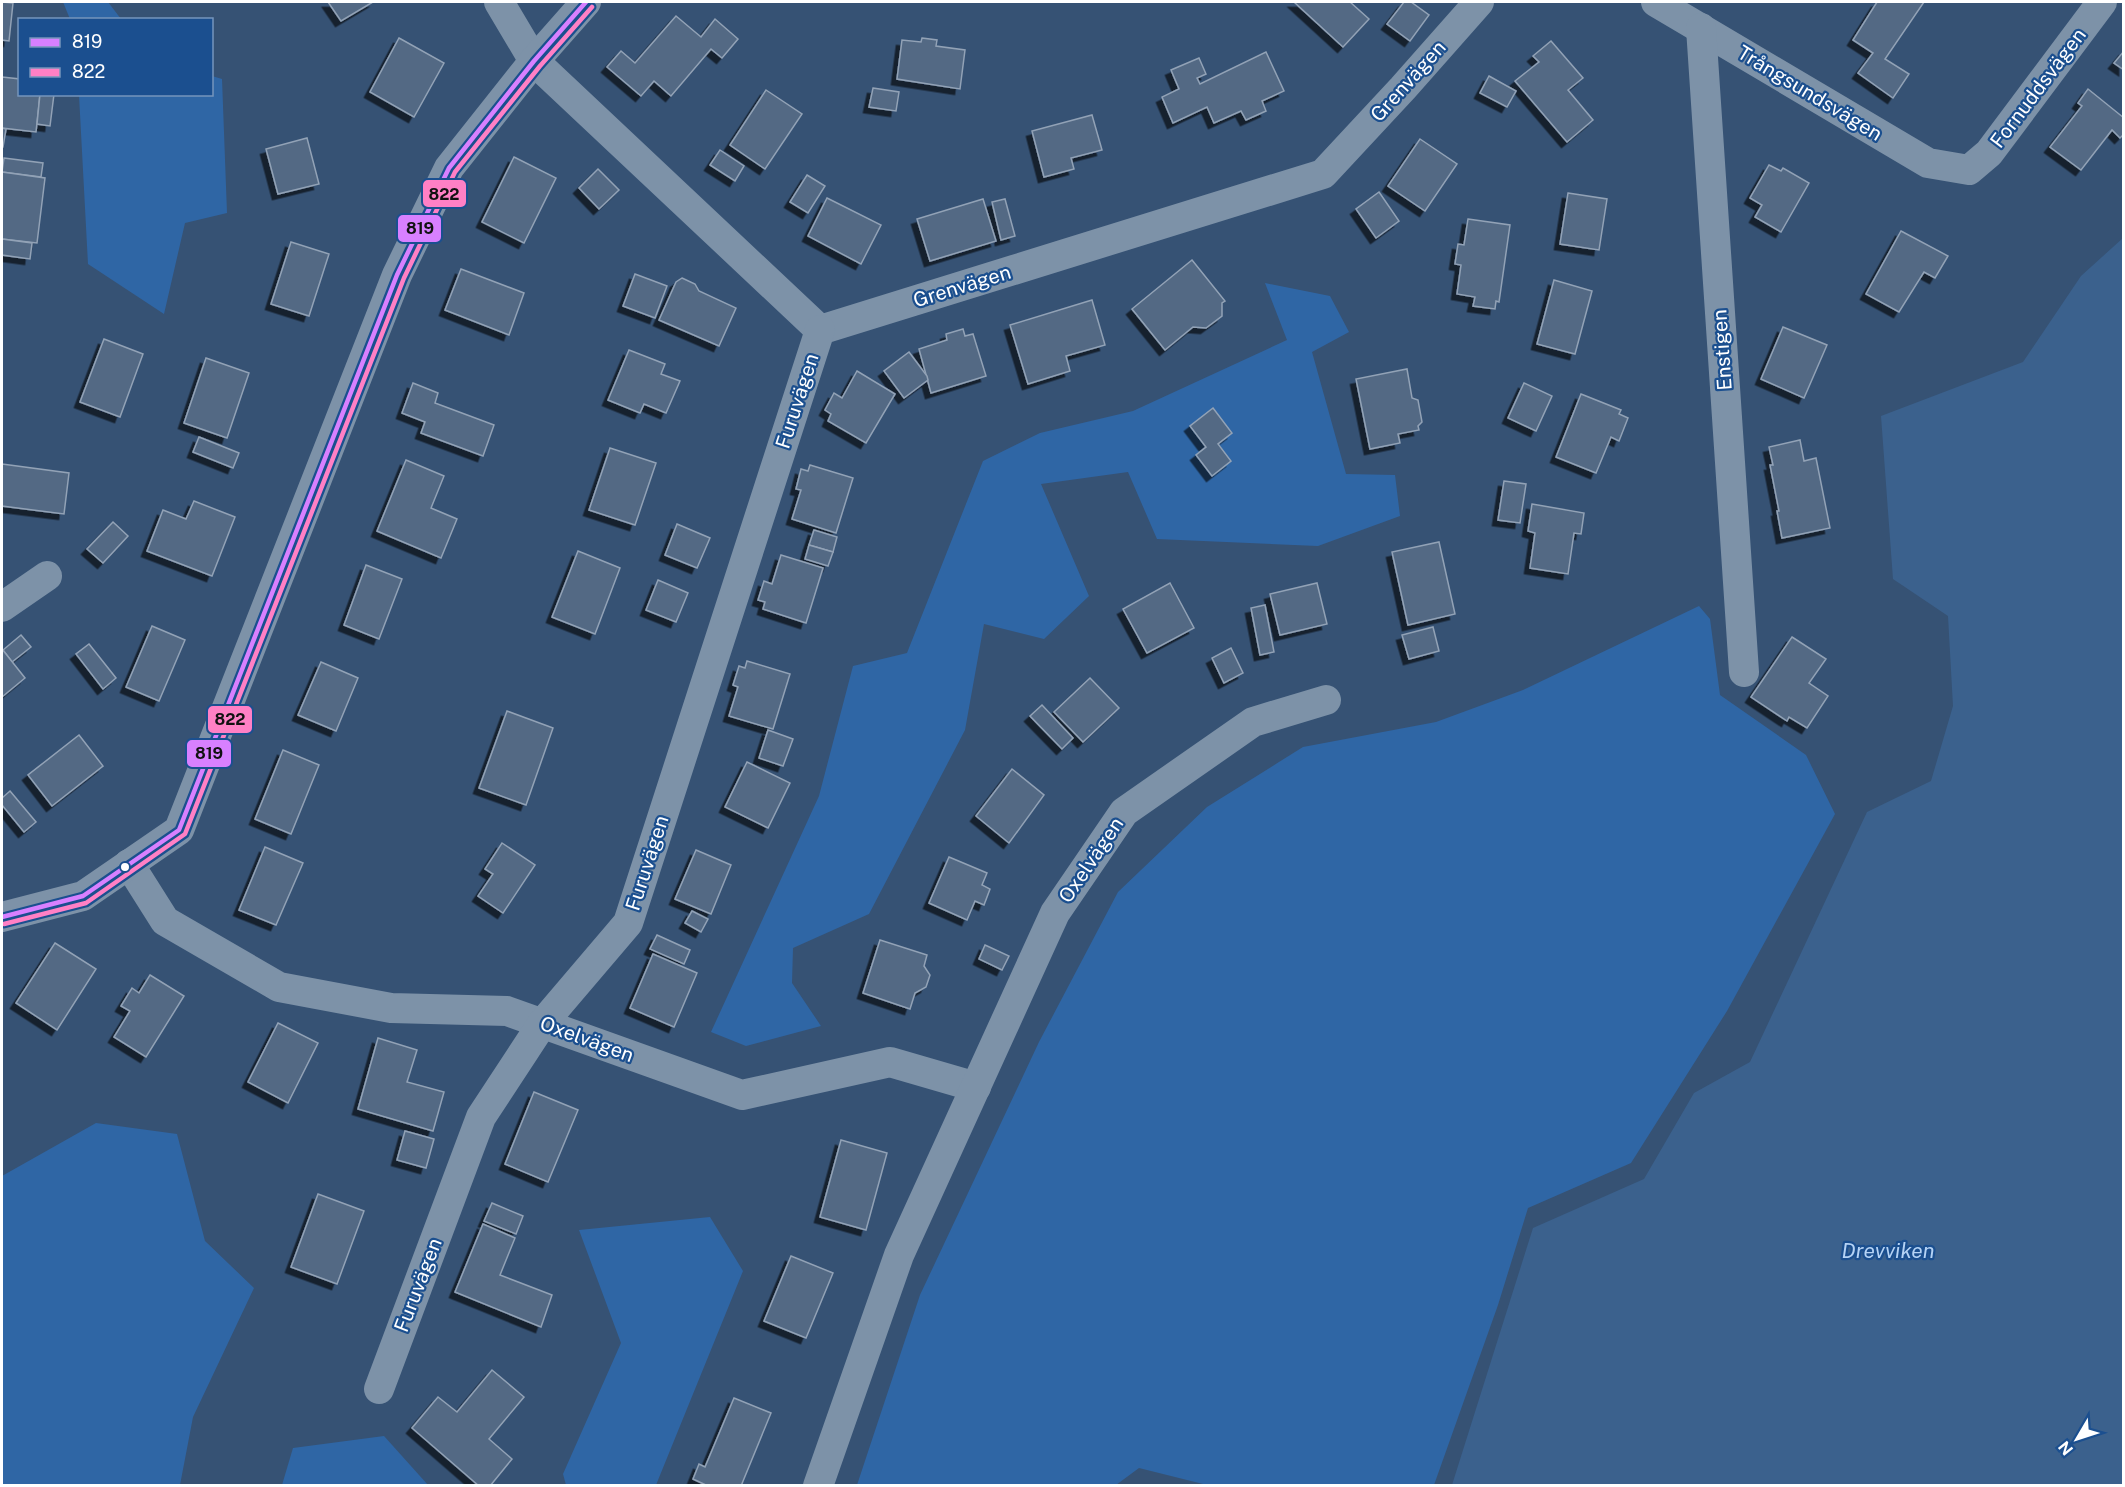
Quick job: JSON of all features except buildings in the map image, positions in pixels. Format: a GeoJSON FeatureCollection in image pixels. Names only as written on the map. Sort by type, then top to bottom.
{"type":"FeatureCollection","features":[{"type":"Feature","properties":{"kind":"street"},"geometry":{"type":"LineString","coordinates":[[499,2],[534,61],[820,330]]}},
{"type":"Feature","properties":{"kind":"street"},"geometry":{"type":"LineString","coordinates":[[2,917],[82,896],[179,830],[397,275],[448,168],[534,61],[586,2]]}},
{"type":"Feature","properties":{"kind":"street","name":"Grenvägen"},"geometry":{"type":"LineString","coordinates":[[820,330],[1323,174],[1479,2]]}},
{"type":"Feature","properties":{"kind":"street","name":"Trångsundsvägen"},"geometry":{"type":"LineString","coordinates":[[1656,2],[1928,162],[1969,170]]}},
{"type":"Feature","properties":{"kind":"street","name":"Fornuddsvägen"},"geometry":{"type":"LineString","coordinates":[[1969,170],[1989,153],[2102,2]]}},
{"type":"Feature","properties":{"kind":"street","name":"Enstigen"},"geometry":{"type":"LineString","coordinates":[[1701,28],[1743,672]]}},
{"type":"Feature","properties":{"kind":"street","name":"Furuvägen"},"geometry":{"type":"LineString","coordinates":[[379,1389],[481,1117],[542,1023],[628,923],[820,330]]}},
{"type":"Feature","properties":{"kind":"street"},"geometry":{"type":"LineString","coordinates":[[2,607],[47,576]]}},
{"type":"Feature","properties":{"kind":"street","name":"Oxelvägen"},"geometry":{"type":"LineString","coordinates":[[818,1485],[899,1254],[1055,913],[1124,812],[1253,722],[1326,700]]}},
{"type":"Feature","properties":{"kind":"street","name":"Oxelvägen"},"geometry":{"type":"LineString","coordinates":[[129,864],[165,921],[279,987],[392,1008],[507,1011],[742,1095],[890,1062],[976,1087]]}},
{"type":"Feature","properties":{"kind":"shaded area"},"geometry":{"type":"Polygon","coordinates":[[[63,2],[108,2],[120,18],[70,18],[63,2]]]}},
{"type":"Feature","properties":{"kind":"shaded area"},"geometry":{"type":"Polygon","coordinates":[[[213,76],[222,79],[227,213],[185,223],[164,314],[88,264],[79,96],[213,96],[213,76]]]}},
{"type":"Feature","properties":{"kind":"shaded area"},"geometry":{"type":"Polygon","coordinates":[[[1265,283],[1330,296],[1349,332],[1312,352],[1346,474],[1395,475],[1400,516],[1318,546],[1157,539],[1128,472],[1041,484],[1089,596],[1044,639],[984,624],[965,730],[869,914],[793,948],[792,983],[821,1026],[746,1046],[711,1032],[819,796],[853,666],[907,653],[983,461],[1040,433],[1133,411],[1287,340],[1265,283]]]}},
{"type":"Feature","properties":{"kind":"shaded area"},"geometry":{"type":"Polygon","coordinates":[[[1699,606],[1710,619],[1720,695],[1806,755],[1835,814],[1727,1011],[1631,1163],[1528,1208],[1498,1305],[1434,1485],[1211,1486],[1139,1468],[1116,1485],[857,1485],[920,1295],[1039,1042],[1118,892],[1207,807],[1303,747],[1436,722],[1523,690],[1699,606]]]}},
{"type":"Feature","properties":{"kind":"shaded area"},"geometry":{"type":"Polygon","coordinates":[[[96,1123],[177,1134],[205,1241],[254,1288],[193,1417],[180,1485],[2,1485],[2,1176],[96,1123]]]}},
{"type":"Feature","properties":{"kind":"shaded area"},"geometry":{"type":"Polygon","coordinates":[[[710,1217],[743,1271],[656,1485],[566,1485],[563,1474],[621,1343],[579,1230],[710,1217]]]}},
{"type":"Feature","properties":{"kind":"shaded area"},"geometry":{"type":"Polygon","coordinates":[[[384,1436],[428,1485],[282,1485],[293,1448],[384,1436]]]}},
{"type":"Feature","properties":{"kind":"water","name":"Drevviken"},"geometry":{"type":"Polygon","coordinates":[[[2123,238],[2123,1485],[1452,1485],[1533,1228],[1644,1179],[1694,1093],[1750,1062],[1867,812],[1931,781],[1953,706],[1948,616],[1893,579],[1881,416],[2023,362],[2081,276],[2123,238]]]}},
{"type":"Feature","properties":{"kind":"transit line","name":"819"},"geometry":{"type":"LineString","coordinates":[[2,917],[83,896],[179,830],[397,275],[449,168],[534,61],[586,2]]}},
{"type":"Feature","properties":{"kind":"transit line","name":"822"},"geometry":{"type":"LineString","coordinates":[[4,924],[86,903],[185,834],[404,278],[455,172],[540,66],[592,7]]}}]}
